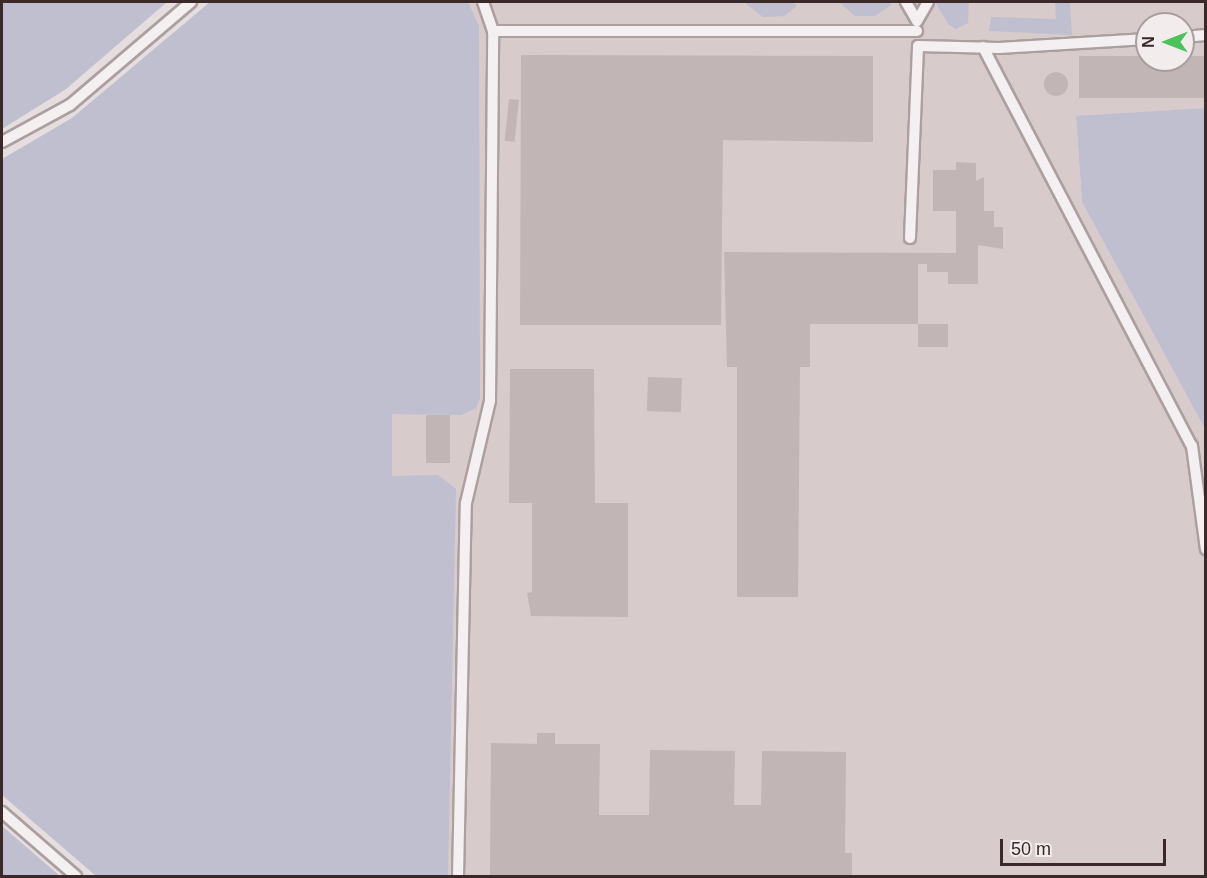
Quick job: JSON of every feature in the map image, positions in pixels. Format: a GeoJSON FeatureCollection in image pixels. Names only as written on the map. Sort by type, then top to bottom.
{"type":"FeatureCollection","features":[{"type":"Feature","properties":{"kind":"lane"},"geometry":{"type":"LineString","coordinates":[[2,142],[70,105],[191,2]]}},
{"type":"Feature","properties":{"kind":"lane"},"geometry":{"type":"LineString","coordinates":[[458,876],[466,502],[490,401],[493,32],[483,2]]}},
{"type":"Feature","properties":{"kind":"lane"},"geometry":{"type":"LineString","coordinates":[[906,2],[917,26],[918,46],[910,238]]}},
{"type":"Feature","properties":{"kind":"lane"},"geometry":{"type":"LineString","coordinates":[[917,26],[928,2]]}},
{"type":"Feature","properties":{"kind":"lane"},"geometry":{"type":"LineString","coordinates":[[493,32],[917,26]]}},
{"type":"Feature","properties":{"kind":"lane"},"geometry":{"type":"LineString","coordinates":[[918,46],[983,47],[1135,40]]}},
{"type":"Feature","properties":{"kind":"lane"},"geometry":{"type":"LineString","coordinates":[[983,47],[1192,446],[1206,549]]}},
{"type":"Feature","properties":{"kind":"lane"},"geometry":{"type":"LineString","coordinates":[[2,812],[76,876]]}},
{"type":"Feature","properties":{"kind":"shaded area"},"geometry":{"type":"Polygon","coordinates":[[[2,2],[167,2],[66,89],[2,129],[2,2]]]}},
{"type":"Feature","properties":{"kind":"shaded area"},"geometry":{"type":"Polygon","coordinates":[[[210,2],[468,2],[479,26],[480,398],[476,408],[461,415],[392,414],[392,476],[438,475],[456,489],[448,876],[96,876],[2,795],[2,159],[72,118],[210,2]]]}},
{"type":"Feature","properties":{"kind":"shaded area"},"geometry":{"type":"Polygon","coordinates":[[[446,2],[1205,2],[1205,108],[1076,117],[1082,202],[1205,429],[1205,876],[443,876],[382,489],[384,408],[446,2]]]}},
{"type":"Feature","properties":{"kind":"shaded area"},"geometry":{"type":"Polygon","coordinates":[[[744,2],[793,2],[797,6],[784,16],[763,17],[744,2]]]}},
{"type":"Feature","properties":{"kind":"shaded area"},"geometry":{"type":"Polygon","coordinates":[[[839,2],[891,2],[891,5],[875,16],[855,16],[839,2]]]}},
{"type":"Feature","properties":{"kind":"shaded area"},"geometry":{"type":"Polygon","coordinates":[[[935,2],[969,2],[968,23],[956,29],[949,25],[935,2]]]}},
{"type":"Feature","properties":{"kind":"shaded area"},"geometry":{"type":"Polygon","coordinates":[[[1055,2],[1070,2],[1072,35],[989,31],[991,17],[1056,19],[1055,2]]]}},
{"type":"Feature","properties":{"kind":"shaded area"},"geometry":{"type":"Polygon","coordinates":[[[1206,108],[1205,429],[1082,202],[1076,116],[1206,108]]]}},
{"type":"Feature","properties":{"kind":"shaded area"},"geometry":{"type":"Polygon","coordinates":[[[2,826],[60,876],[2,876],[2,826]]]}},
{"type":"Feature","properties":{"kind":"building"},"geometry":{"type":"Polygon","coordinates":[[[521,55],[873,56],[873,142],[723,140],[721,325],[520,325],[521,55]]]}},
{"type":"Feature","properties":{"kind":"building"},"geometry":{"type":"Polygon","coordinates":[[[1079,56],[1135,56],[1135,72],[1195,72],[1195,56],[1206,56],[1206,98],[1079,98],[1079,56]]]}},
{"type":"Feature","properties":{"kind":"building"},"geometry":{"type":"Polygon","coordinates":[[[1056,72],[1065,75],[1068,84],[1065,93],[1056,96],[1047,93],[1044,84],[1047,75],[1056,72]]]}},
{"type":"Feature","properties":{"kind":"building"},"geometry":{"type":"Polygon","coordinates":[[[509,99],[519,100],[515,142],[505,141],[509,99]]]}},
{"type":"Feature","properties":{"kind":"building"},"geometry":{"type":"Polygon","coordinates":[[[956,162],[976,163],[976,181],[984,177],[984,211],[994,211],[994,227],[1003,227],[1003,249],[978,245],[978,284],[948,284],[948,272],[927,272],[927,264],[918,264],[918,324],[810,324],[810,367],[800,367],[798,597],[737,597],[737,367],[727,367],[724,252],[956,253],[956,211],[933,211],[933,170],[956,170],[956,162]]]}},
{"type":"Feature","properties":{"kind":"building"},"geometry":{"type":"Polygon","coordinates":[[[918,324],[948,324],[948,347],[918,347],[918,324]]]}},
{"type":"Feature","properties":{"kind":"building"},"geometry":{"type":"Polygon","coordinates":[[[510,369],[594,369],[595,503],[628,503],[628,617],[531,616],[527,593],[532,592],[532,503],[509,503],[510,369]]]}},
{"type":"Feature","properties":{"kind":"building"},"geometry":{"type":"Polygon","coordinates":[[[648,377],[682,378],[681,412],[647,411],[648,377]]]}},
{"type":"Feature","properties":{"kind":"building"},"geometry":{"type":"Polygon","coordinates":[[[426,415],[450,415],[450,463],[426,463],[426,415]]]}},
{"type":"Feature","properties":{"kind":"building"},"geometry":{"type":"Polygon","coordinates":[[[537,733],[555,733],[555,744],[600,744],[599,815],[649,815],[650,750],[735,751],[734,805],[761,805],[762,751],[846,752],[845,853],[852,853],[852,876],[490,876],[491,743],[537,744],[537,733]]]}}]}
